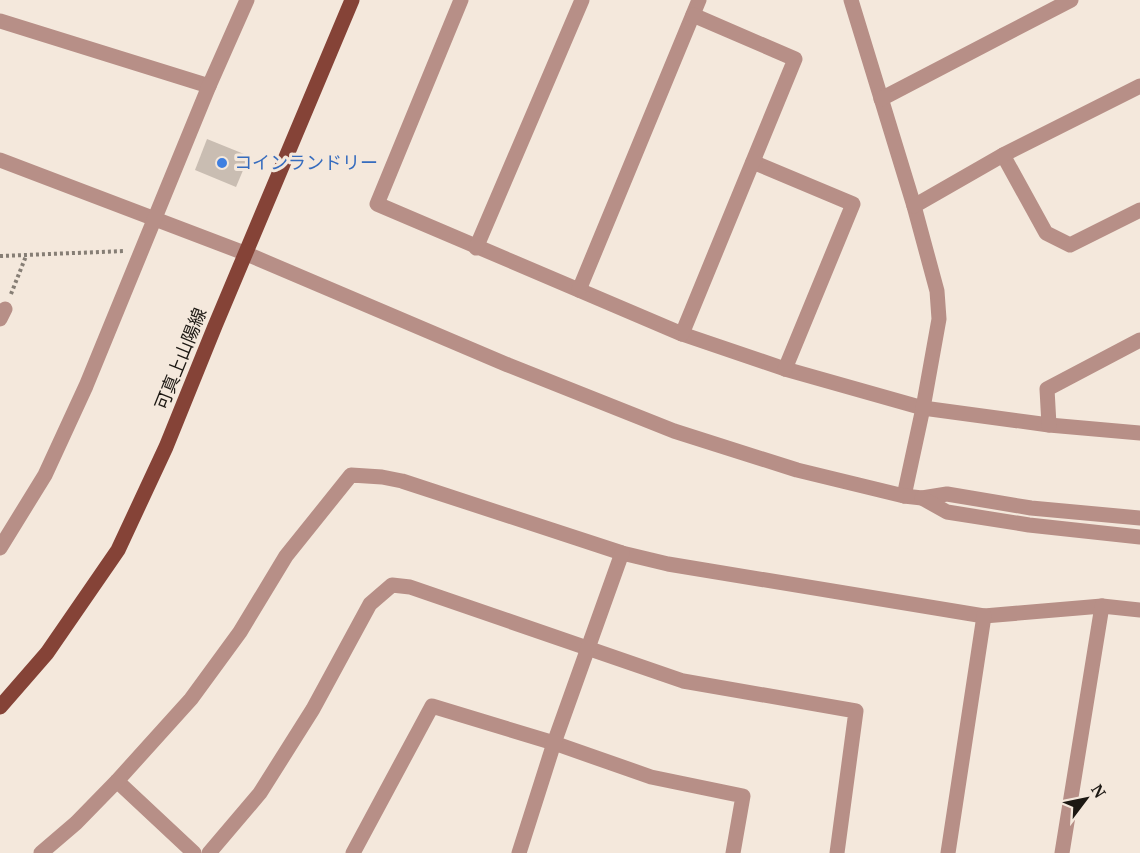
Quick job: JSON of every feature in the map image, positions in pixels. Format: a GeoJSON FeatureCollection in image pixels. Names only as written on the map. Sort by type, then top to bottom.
{"type":"FeatureCollection","features":[{"type":"Feature","properties":{"kind":"main road","name":"可真上山陽線"},"geometry":{"type":"LineString","coordinates":[[0,707],[47,653],[118,550],[166,447],[352,0]]}},
{"type":"Feature","properties":{"kind":"street"},"geometry":{"type":"LineString","coordinates":[[0,549],[45,475],[86,386],[209,86],[247,0]]}},
{"type":"Feature","properties":{"kind":"street"},"geometry":{"type":"LineString","coordinates":[[461,0],[376,204],[682,334],[785,369],[923,408],[1049,425],[1140,433]]}},
{"type":"Feature","properties":{"kind":"street"},"geometry":{"type":"LineString","coordinates":[[476,248],[582,0]]}},
{"type":"Feature","properties":{"kind":"street"},"geometry":{"type":"LineString","coordinates":[[579,290],[699,0]]}},
{"type":"Feature","properties":{"kind":"street"},"geometry":{"type":"LineString","coordinates":[[852,0],[937,291],[939,319],[904,496]]}},
{"type":"Feature","properties":{"kind":"street"},"geometry":{"type":"LineString","coordinates":[[881,99],[1071,0]]}},
{"type":"Feature","properties":{"kind":"street"},"geometry":{"type":"LineString","coordinates":[[682,334],[795,59],[693,15]]}},
{"type":"Feature","properties":{"kind":"street"},"geometry":{"type":"LineString","coordinates":[[0,21],[209,86]]}},
{"type":"Feature","properties":{"kind":"street"},"geometry":{"type":"LineString","coordinates":[[914,206],[1003,155],[1140,86]]}},
{"type":"Feature","properties":{"kind":"street"},"geometry":{"type":"LineString","coordinates":[[1003,155],[1046,233],[1070,245],[1140,210]]}},
{"type":"Feature","properties":{"kind":"street"},"geometry":{"type":"LineString","coordinates":[[0,160],[246,254],[508,365],[674,431],[797,470],[904,496],[922,498],[947,494],[1031,508],[1140,518]]}},
{"type":"Feature","properties":{"kind":"street"},"geometry":{"type":"LineString","coordinates":[[753,162],[853,204],[785,369]]}},
{"type":"Feature","properties":{"kind":"street"},"geometry":{"type":"LineString","coordinates":[[1049,425],[1047,389],[1140,340]]}},
{"type":"Feature","properties":{"kind":"street"},"geometry":{"type":"LineString","coordinates":[[41,853],[76,823],[117,781],[191,699],[240,632],[286,556],[351,475],[402,481],[622,554],[668,564],[984,616],[1102,606],[1140,610]]}},
{"type":"Feature","properties":{"kind":"street"},"geometry":{"type":"LineString","coordinates":[[922,498],[947,512],[1029,525],[1140,537]]}},
{"type":"Feature","properties":{"kind":"street"},"geometry":{"type":"LineString","coordinates":[[519,853],[554,743],[622,554]]}},
{"type":"Feature","properties":{"kind":"street"},"geometry":{"type":"LineString","coordinates":[[209,853],[260,793],[313,709],[370,604],[392,585],[410,587],[683,681],[856,711],[837,853]]}},
{"type":"Feature","properties":{"kind":"street"},"geometry":{"type":"LineString","coordinates":[[1062,853],[1102,606]]}},
{"type":"Feature","properties":{"kind":"street"},"geometry":{"type":"LineString","coordinates":[[948,853],[984,616]]}},
{"type":"Feature","properties":{"kind":"street"},"geometry":{"type":"LineString","coordinates":[[353,853],[432,706],[554,743],[651,777],[743,796],[733,853]]}},
{"type":"Feature","properties":{"kind":"street"},"geometry":{"type":"LineString","coordinates":[[117,781],[194,853]]}},
{"type":"Feature","properties":{"kind":"path"},"geometry":{"type":"LineString","coordinates":[[0,256],[142,250]]}},
{"type":"Feature","properties":{"kind":"path"},"geometry":{"type":"LineString","coordinates":[[3,314],[26,256]]}},
{"type":"Feature","properties":{"kind":"building","name":"コインランドリー"},"geometry":{"type":"Polygon","coordinates":[[[207,139],[249,156],[236,187],[195,170],[207,139]]]}},
{"type":"Feature","properties":{"kind":"place","name":"コインランドリー"},"geometry":{"type":"Point","coordinates":[222,163]}}]}
